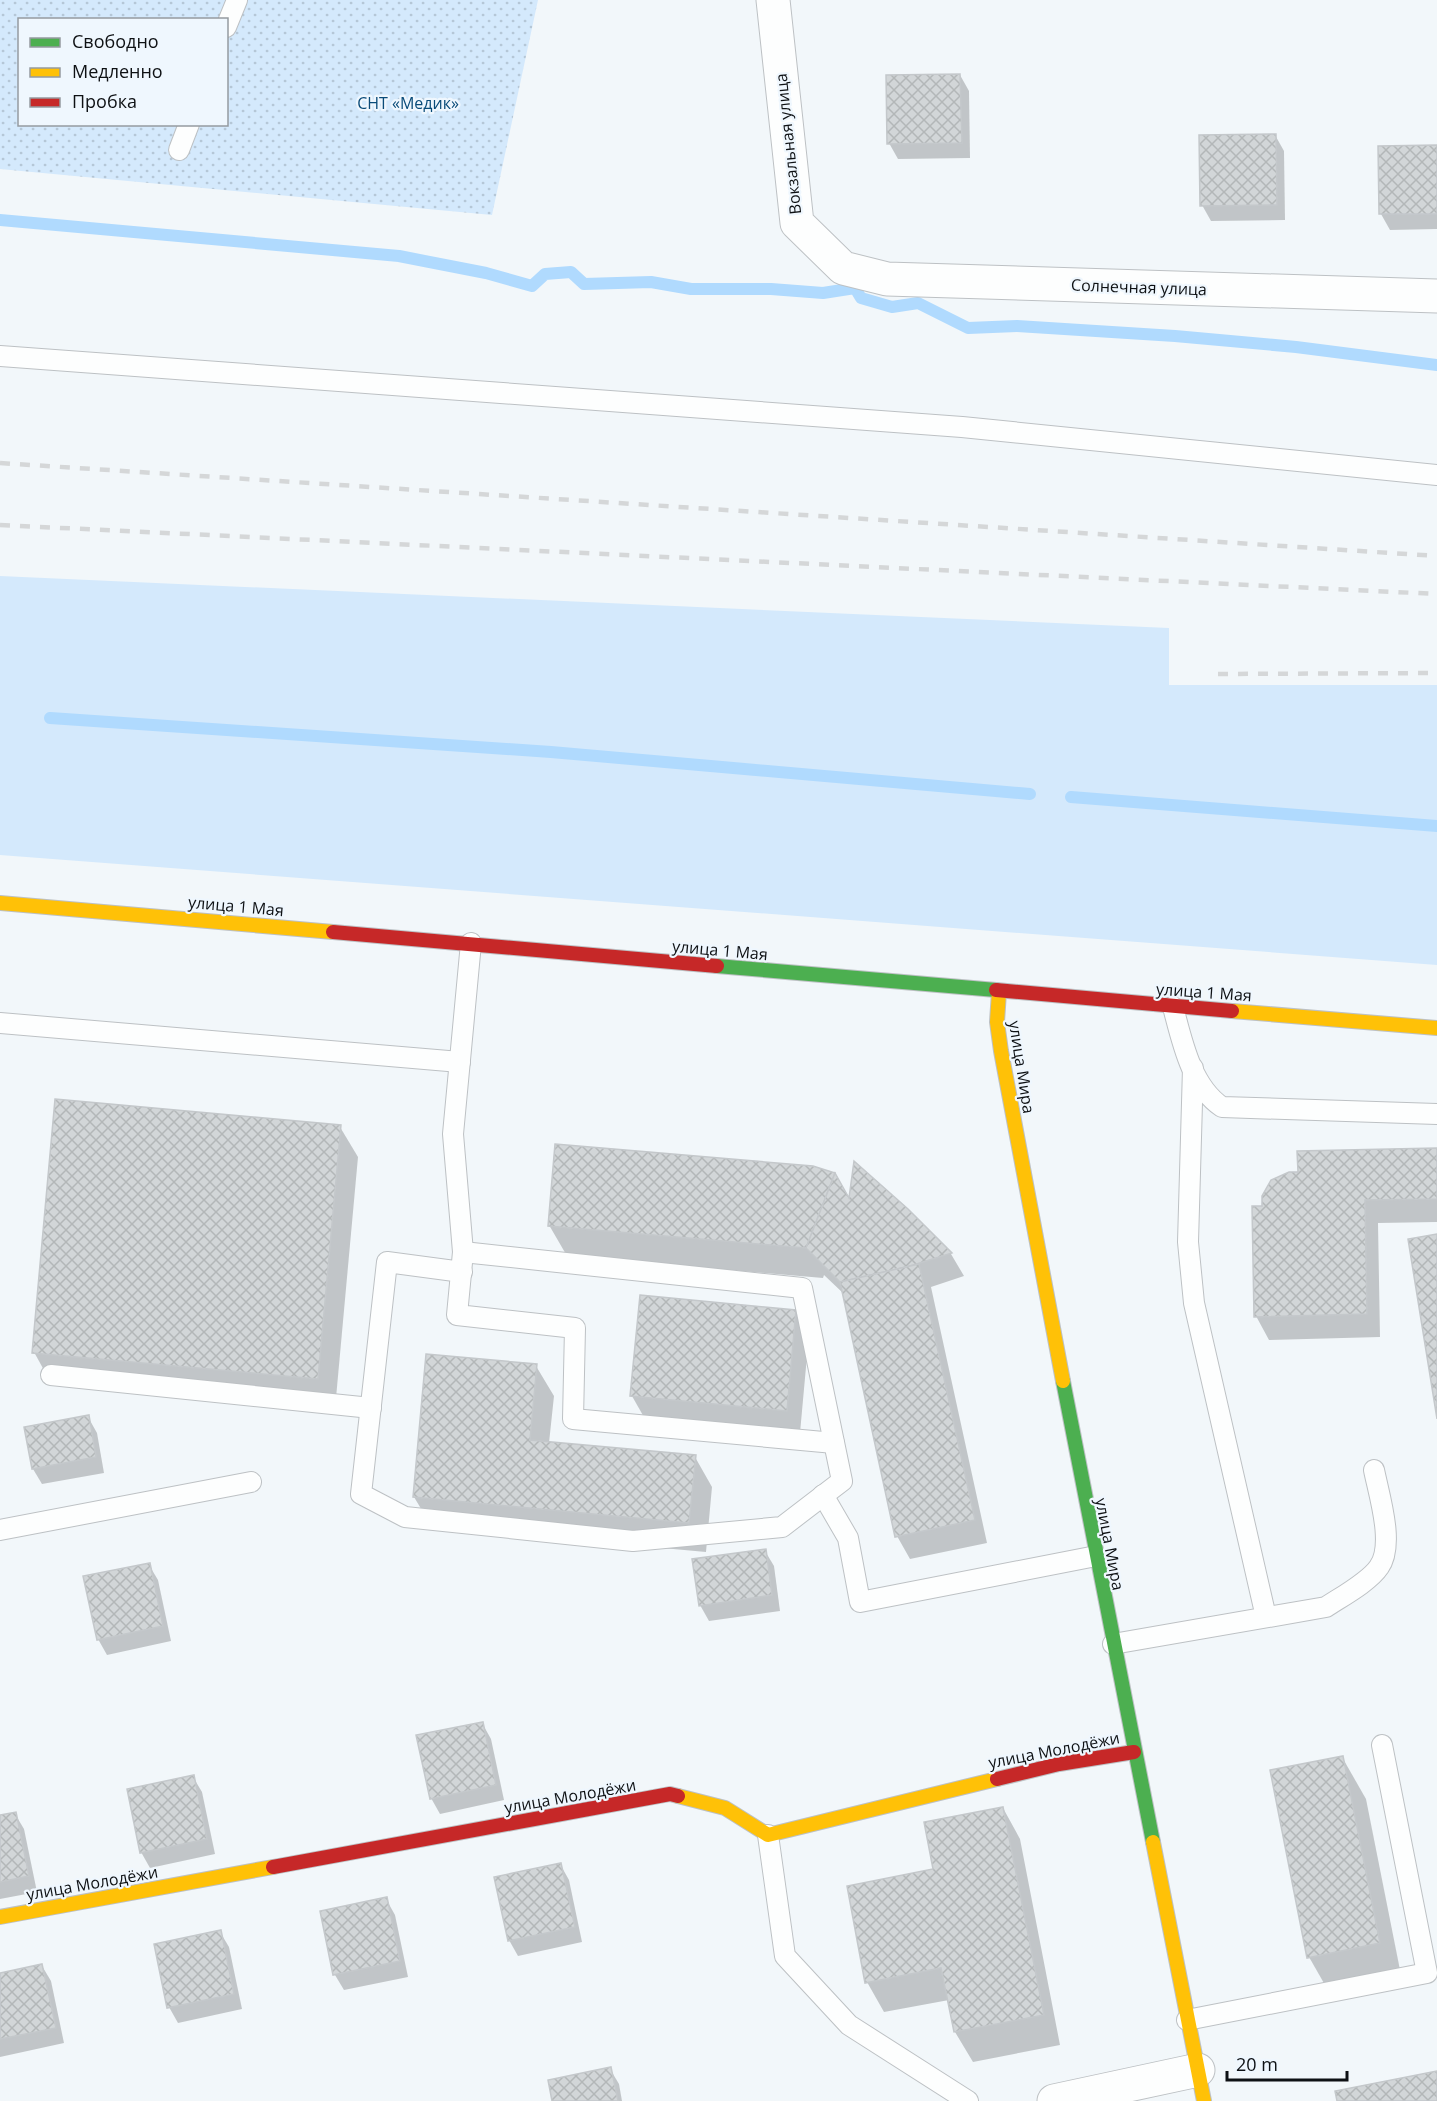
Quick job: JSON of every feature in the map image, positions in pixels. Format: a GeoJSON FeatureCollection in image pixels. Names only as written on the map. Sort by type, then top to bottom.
{"type":"FeatureCollection","features":[{"type":"Feature","properties":{"kind":"street","name":"Вокзальная улица"},"geometry":{"type":"LineString","coordinates":[[773,0],[797,223],[843,268]]}},
{"type":"Feature","properties":{"kind":"street","name":"Солнечная улица"},"geometry":{"type":"LineString","coordinates":[[843,268],[887,279],[1437,296]]}},
{"type":"Feature","properties":{"kind":"street","name":"улица 1 Мая"},"geometry":{"type":"LineString","coordinates":[[0,903],[471,943],[999,992],[1437,1028]]}},
{"type":"Feature","properties":{"kind":"street","name":"улица Мира"},"geometry":{"type":"LineString","coordinates":[[999,992],[997,1022],[1001,1051],[1096,1557],[1201,2086]]}},
{"type":"Feature","properties":{"kind":"street","name":"улица Молодёжи"},"geometry":{"type":"LineString","coordinates":[[0,1917],[670,1794],[725,1808],[768,1835],[1026,1771],[1134,1752]]}},
{"type":"Feature","properties":{"kind":"street"},"geometry":{"type":"LineString","coordinates":[[1054,2101],[1201,2086]]}},
{"type":"Feature","properties":{"kind":"lane"},"geometry":{"type":"LineString","coordinates":[[228,22],[237,0]]}},
{"type":"Feature","properties":{"kind":"lane"},"geometry":{"type":"LineString","coordinates":[[179,150],[188,126]]}},
{"type":"Feature","properties":{"kind":"lane"},"geometry":{"type":"LineString","coordinates":[[0,356],[962,428],[1437,475]]}},
{"type":"Feature","properties":{"kind":"lane"},"geometry":{"type":"LineString","coordinates":[[471,943],[453,1134],[462,1262],[457,1315],[575,1328],[573,1419],[834,1443]]}},
{"type":"Feature","properties":{"kind":"lane"},"geometry":{"type":"LineString","coordinates":[[1173,1007],[1182,1045],[1193,1068],[1209,1098],[1222,1107],[1437,1114]]}},
{"type":"Feature","properties":{"kind":"lane"},"geometry":{"type":"LineString","coordinates":[[0,1023],[460,1062]]}},
{"type":"Feature","properties":{"kind":"lane"},"geometry":{"type":"LineString","coordinates":[[1193,1068],[1188,1242],[1194,1303],[1266,1617]]}},
{"type":"Feature","properties":{"kind":"lane"},"geometry":{"type":"LineString","coordinates":[[387,1262],[462,1262],[802,1288],[842,1481],[782,1527],[633,1540],[405,1516],[361,1494],[371,1408],[387,1262]]}},
{"type":"Feature","properties":{"kind":"lane"},"geometry":{"type":"LineString","coordinates":[[51,1375],[371,1408]]}},
{"type":"Feature","properties":{"kind":"lane"},"geometry":{"type":"LineString","coordinates":[[1113,1644],[1219,1628],[1326,1607],[1380,1566],[1387,1531],[1374,1470]]}},
{"type":"Feature","properties":{"kind":"lane"},"geometry":{"type":"LineString","coordinates":[[0,1530],[251,1482]]}},
{"type":"Feature","properties":{"kind":"lane"},"geometry":{"type":"LineString","coordinates":[[823,1495],[848,1538],[860,1602],[1096,1557]]}},
{"type":"Feature","properties":{"kind":"lane"},"geometry":{"type":"LineString","coordinates":[[1187,2020],[1427,1972],[1382,1745]]}},
{"type":"Feature","properties":{"kind":"lane"},"geometry":{"type":"LineString","coordinates":[[768,1835],[785,1956],[849,2025],[968,2101]]}},
{"type":"Feature","properties":{"kind":"green space","name":"СНТ «Медик»"},"geometry":{"type":"Polygon","coordinates":[[[0,0],[538,0],[492,215],[0,169],[0,0]]]}},
{"type":"Feature","properties":{"kind":"green space"},"geometry":{"type":"Polygon","coordinates":[[[0,576],[1169,628],[1169,685],[1437,685],[1437,965],[0,855],[0,576]]]}},
{"type":"Feature","properties":{"kind":"building"},"geometry":{"type":"Polygon","coordinates":[[[960,74],[962,143],[887,144],[886,75],[960,74]]]}},
{"type":"Feature","properties":{"kind":"building"},"geometry":{"type":"Polygon","coordinates":[[[1276,134],[1277,205],[1200,206],[1199,135],[1276,134]]]}},
{"type":"Feature","properties":{"kind":"building"},"geometry":{"type":"Polygon","coordinates":[[[1437,145],[1437,214],[1379,214],[1378,146],[1437,145]]]}},
{"type":"Feature","properties":{"kind":"building"},"geometry":{"type":"Polygon","coordinates":[[[55,1099],[341,1125],[318,1379],[32,1353],[55,1099]]]}},
{"type":"Feature","properties":{"kind":"building"},"geometry":{"type":"Polygon","coordinates":[[[555,1144],[813,1166],[835,1173],[806,1248],[548,1226],[555,1144]]]}},
{"type":"Feature","properties":{"kind":"building"},"geometry":{"type":"Polygon","coordinates":[[[1437,1148],[1437,1199],[1365,1200],[1367,1314],[1254,1317],[1252,1206],[1262,1206],[1262,1196],[1271,1180],[1289,1172],[1298,1172],[1297,1151],[1437,1148]]]}},
{"type":"Feature","properties":{"kind":"building"},"geometry":{"type":"Polygon","coordinates":[[[854,1161],[908,1209],[952,1253],[910,1266],[840,1282],[806,1248],[835,1173],[849,1198],[854,1161]]]}},
{"type":"Feature","properties":{"kind":"building"},"geometry":{"type":"Polygon","coordinates":[[[1437,1234],[1437,1419],[1408,1239],[1437,1234]]]}},
{"type":"Feature","properties":{"kind":"building"},"geometry":{"type":"Polygon","coordinates":[[[919,1264],[975,1520],[895,1537],[840,1282],[919,1264]]]}},
{"type":"Feature","properties":{"kind":"building"},"geometry":{"type":"Polygon","coordinates":[[[640,1295],[796,1310],[787,1411],[630,1396],[640,1295]]]}},
{"type":"Feature","properties":{"kind":"building"},"geometry":{"type":"Polygon","coordinates":[[[426,1354],[537,1364],[530,1440],[696,1455],[689,1523],[413,1497],[426,1354]]]}},
{"type":"Feature","properties":{"kind":"building"},"geometry":{"type":"Polygon","coordinates":[[[89,1415],[96,1457],[32,1469],[24,1427],[89,1415]]]}},
{"type":"Feature","properties":{"kind":"building"},"geometry":{"type":"Polygon","coordinates":[[[766,1549],[772,1595],[699,1606],[692,1559],[766,1549]]]}},
{"type":"Feature","properties":{"kind":"building"},"geometry":{"type":"Polygon","coordinates":[[[150,1563],[163,1626],[97,1640],[83,1576],[150,1563]]]}},
{"type":"Feature","properties":{"kind":"building"},"geometry":{"type":"Polygon","coordinates":[[[483,1722],[496,1785],[430,1799],[416,1735],[483,1722]]]}},
{"type":"Feature","properties":{"kind":"building"},"geometry":{"type":"Polygon","coordinates":[[[1343,1756],[1380,1943],[1307,1958],[1270,1770],[1343,1756]]]}},
{"type":"Feature","properties":{"kind":"building"},"geometry":{"type":"Polygon","coordinates":[[[194,1775],[207,1839],[140,1853],[127,1789],[194,1775]]]}},
{"type":"Feature","properties":{"kind":"building"},"geometry":{"type":"Polygon","coordinates":[[[1003,1807],[1044,2015],[954,2032],[941,1968],[865,1983],[847,1886],[933,1869],[924,1822],[1003,1807]]]}},
{"type":"Feature","properties":{"kind":"building"},"geometry":{"type":"Polygon","coordinates":[[[16,1812],[29,1876],[0,1882],[0,1815],[16,1812]]]}},
{"type":"Feature","properties":{"kind":"building"},"geometry":{"type":"Polygon","coordinates":[[[561,1863],[575,1927],[508,1941],[494,1877],[561,1863]]]}},
{"type":"Feature","properties":{"kind":"building"},"geometry":{"type":"Polygon","coordinates":[[[387,1897],[400,1961],[333,1975],[320,1911],[387,1897]]]}},
{"type":"Feature","properties":{"kind":"building"},"geometry":{"type":"Polygon","coordinates":[[[221,1930],[234,1994],[167,2008],[154,1944],[221,1930]]]}},
{"type":"Feature","properties":{"kind":"building"},"geometry":{"type":"Polygon","coordinates":[[[42,1964],[56,2028],[0,2039],[0,1973],[42,1964]]]}},
{"type":"Feature","properties":{"kind":"building"},"geometry":{"type":"Polygon","coordinates":[[[611,2067],[618,2101],[552,2101],[548,2080],[611,2067]]]}},
{"type":"Feature","properties":{"kind":"building"},"geometry":{"type":"Polygon","coordinates":[[[1437,2071],[1437,2101],[1337,2101],[1335,2091],[1437,2071]]]}},
{"type":"Feature","properties":{"kind":"waterway"},"geometry":{"type":"LineString","coordinates":[[0,220],[399,256],[486,273],[532,286],[545,274],[571,272],[584,284],[651,282],[691,289],[771,289],[823,293],[855,288],[861,298],[892,307],[918,303],[968,328],[1017,326],[1175,336],[1296,347],[1437,365]]}},
{"type":"Feature","properties":{"kind":"waterway"},"geometry":{"type":"LineString","coordinates":[[50,718],[551,752],[1030,794]]}},
{"type":"Feature","properties":{"kind":"waterway"},"geometry":{"type":"LineString","coordinates":[[1071,797],[1437,826]]}},
{"type":"Feature","properties":{"kind":"railway"},"geometry":{"type":"LineString","coordinates":[[0,463],[1437,556]]}},
{"type":"Feature","properties":{"kind":"railway"},"geometry":{"type":"LineString","coordinates":[[0,525],[1437,594]]}},
{"type":"Feature","properties":{"kind":"railway"},"geometry":{"type":"LineString","coordinates":[[1218,674],[1437,673]]}},
{"type":"Feature","properties":{"kind":"traffic: fast"},"geometry":{"type":"LineString","coordinates":[[717,966],[996,990]]}},
{"type":"Feature","properties":{"kind":"traffic: fast"},"geometry":{"type":"LineString","coordinates":[[1063,1381],[1153,1842]]}},
{"type":"Feature","properties":{"kind":"traffic: slow"},"geometry":{"type":"LineString","coordinates":[[0,903],[333,932]]}},
{"type":"Feature","properties":{"kind":"traffic: slow"},"geometry":{"type":"LineString","coordinates":[[999,992],[997,1022],[1001,1051],[1063,1381]]}},
{"type":"Feature","properties":{"kind":"traffic: slow"},"geometry":{"type":"LineString","coordinates":[[1232,1011],[1437,1028]]}},
{"type":"Feature","properties":{"kind":"traffic: slow"},"geometry":{"type":"LineString","coordinates":[[678,1796],[725,1808],[768,1835],[997,1779]]}},
{"type":"Feature","properties":{"kind":"traffic: slow"},"geometry":{"type":"LineString","coordinates":[[1153,1842],[1204,2101]]}},
{"type":"Feature","properties":{"kind":"traffic: slow"},"geometry":{"type":"LineString","coordinates":[[0,1917],[273,1867]]}},
{"type":"Feature","properties":{"kind":"traffic: jam"},"geometry":{"type":"LineString","coordinates":[[333,932],[717,966]]}},
{"type":"Feature","properties":{"kind":"traffic: jam"},"geometry":{"type":"LineString","coordinates":[[996,990],[1232,1011]]}},
{"type":"Feature","properties":{"kind":"traffic: jam"},"geometry":{"type":"LineString","coordinates":[[997,1779],[1059,1764],[1134,1752]]}},
{"type":"Feature","properties":{"kind":"traffic: jam"},"geometry":{"type":"LineString","coordinates":[[273,1867],[670,1794],[678,1796]]}}]}
